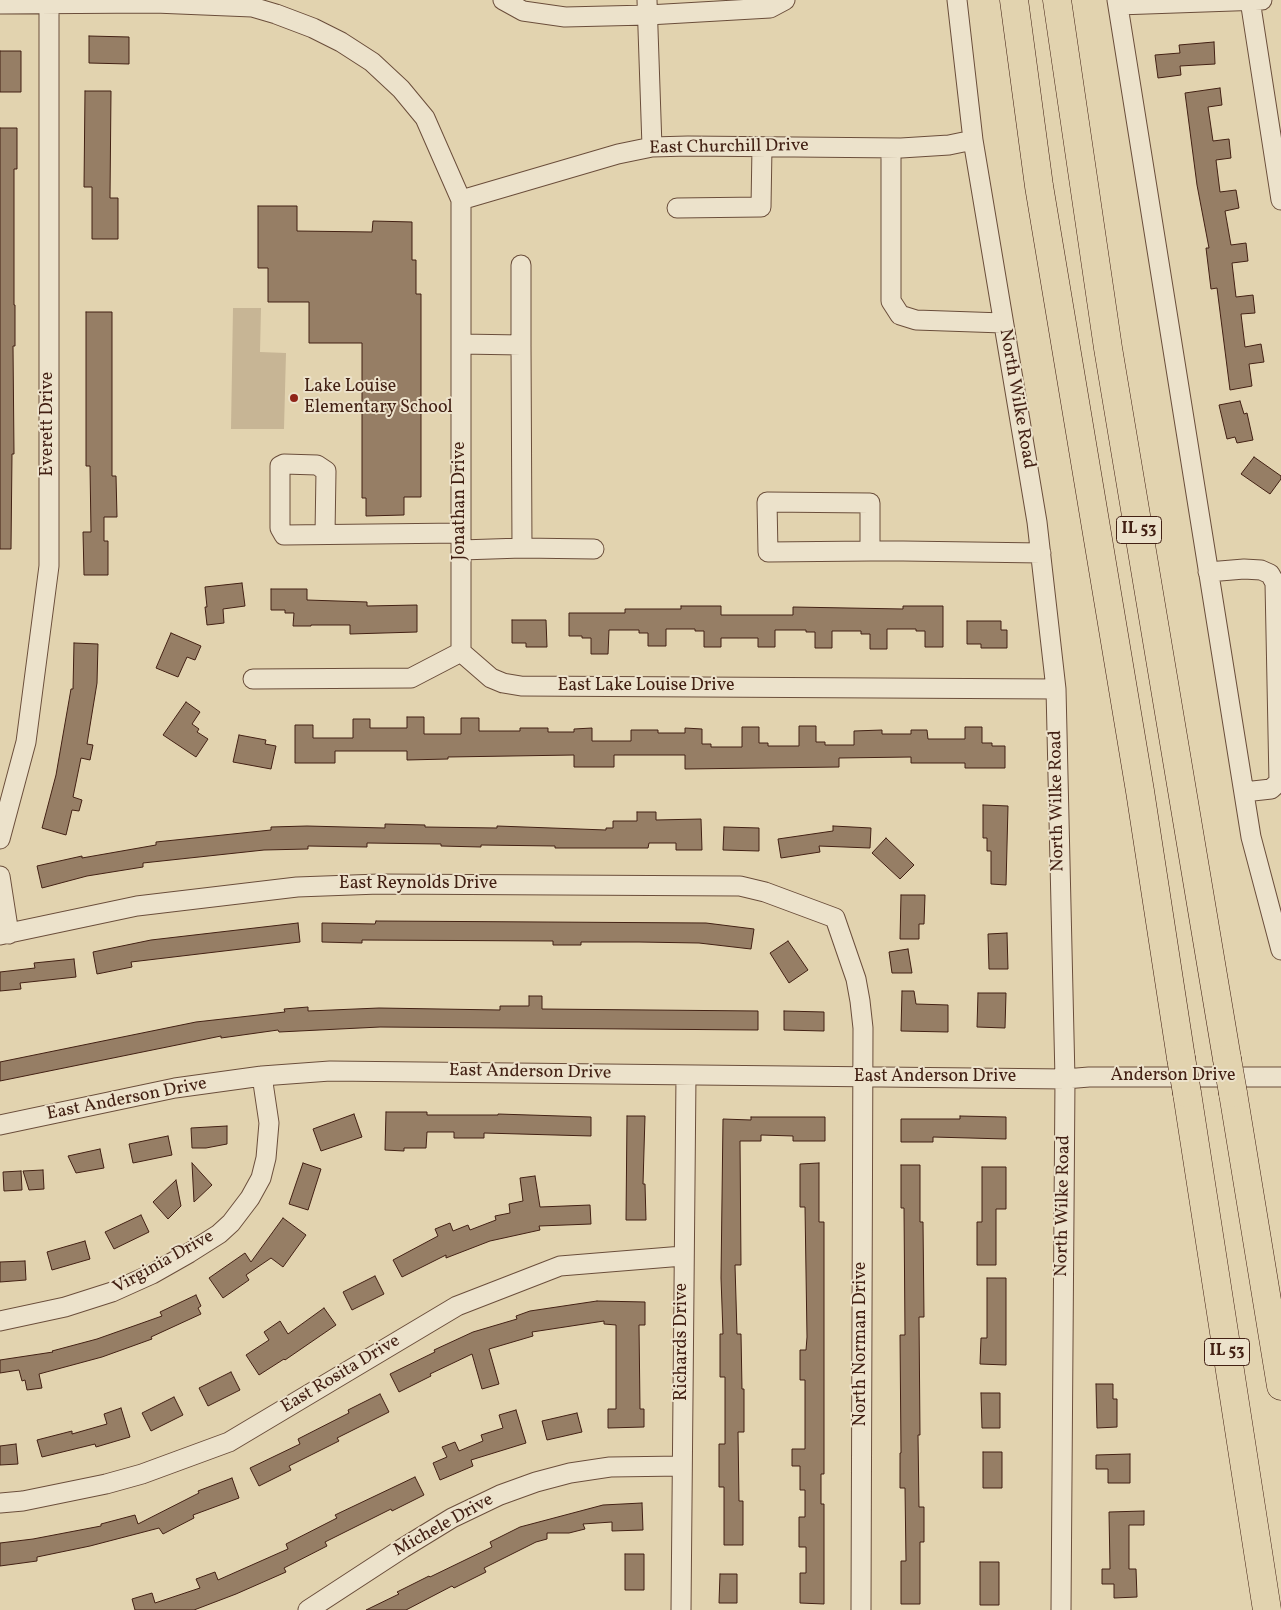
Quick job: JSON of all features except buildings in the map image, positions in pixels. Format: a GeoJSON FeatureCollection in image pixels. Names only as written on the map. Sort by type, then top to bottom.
{"type":"FeatureCollection","features":[{"type":"Feature","properties":{"kind":"highway","name":"IL 53"},"geometry":{"type":"LineString","coordinates":[[1014,0],[1039,186],[1140,791],[1267,1610]]}},
{"type":"Feature","properties":{"kind":"highway","name":"IL 53"},"geometry":{"type":"LineString","coordinates":[[1057,0],[1108,348],[1281,1386]]}},
{"type":"Feature","properties":{"kind":"street"},"geometry":{"type":"LineString","coordinates":[[503,0],[523,10],[566,17],[647,8],[770,8],[785,0]]}},
{"type":"Feature","properties":{"kind":"street","name":"North Wilke Road"},"geometry":{"type":"LineString","coordinates":[[957,0],[973,140],[1037,522],[1056,689],[1065,1079],[1060,1610]]}},
{"type":"Feature","properties":{"kind":"street"},"geometry":{"type":"LineString","coordinates":[[1250,0],[1281,200]]}},
{"type":"Feature","properties":{"kind":"street"},"geometry":{"type":"LineString","coordinates":[[1263,0],[1118,3],[1250,837],[1275,910],[1281,950]]}},
{"type":"Feature","properties":{"kind":"street","name":"Everett Drive"},"geometry":{"type":"LineString","coordinates":[[0,839],[26,742],[49,566],[48,3]]}},
{"type":"Feature","properties":{"kind":"street"},"geometry":{"type":"LineString","coordinates":[[0,4],[155,3],[252,7],[313,28],[341,42],[372,62],[401,89],[425,118],[461,200]]}},
{"type":"Feature","properties":{"kind":"street"},"geometry":{"type":"LineString","coordinates":[[647,8],[652,147]]}},
{"type":"Feature","properties":{"kind":"street","name":"East Churchill Drive"},"geometry":{"type":"LineString","coordinates":[[461,200],[618,154],[652,147],[891,148],[949,145],[973,140]]}},
{"type":"Feature","properties":{"kind":"street"},"geometry":{"type":"LineString","coordinates":[[677,208],[761,207],[762,147]]}},
{"type":"Feature","properties":{"kind":"street"},"geometry":{"type":"LineString","coordinates":[[891,148],[891,302],[900,315],[916,320],[1004,323]]}},
{"type":"Feature","properties":{"kind":"street","name":"Jonathan Drive"},"geometry":{"type":"LineString","coordinates":[[461,200],[461,652]]}},
{"type":"Feature","properties":{"kind":"street"},"geometry":{"type":"LineString","coordinates":[[521,265],[522,548]]}},
{"type":"Feature","properties":{"kind":"street"},"geometry":{"type":"LineString","coordinates":[[461,344],[521,345]]}},
{"type":"Feature","properties":{"kind":"street"},"geometry":{"type":"LineString","coordinates":[[870,551],[870,503],[767,502],[768,552],[1040,553]]}},
{"type":"Feature","properties":{"kind":"street"},"geometry":{"type":"LineString","coordinates":[[325,534],[461,541],[522,548],[594,548]]}},
{"type":"Feature","properties":{"kind":"street"},"geometry":{"type":"LineString","coordinates":[[1208,572],[1244,569],[1276,573],[1280,782],[1271,789],[1244,792]]}},
{"type":"Feature","properties":{"kind":"street"},"geometry":{"type":"LineString","coordinates":[[253,679],[412,678],[461,652]]}},
{"type":"Feature","properties":{"kind":"street","name":"East Lake Louise Drive"},"geometry":{"type":"LineString","coordinates":[[461,652],[491,678],[513,686],[1056,689]]}},
{"type":"Feature","properties":{"kind":"street"},"geometry":{"type":"LineString","coordinates":[[0,876],[4,935]]}},
{"type":"Feature","properties":{"kind":"street","name":"East Reynolds Drive"},"geometry":{"type":"LineString","coordinates":[[4,935],[137,906],[298,887],[379,884],[740,886],[765,892],[835,918]]}},
{"type":"Feature","properties":{"kind":"street","name":"North Norman Drive"},"geometry":{"type":"LineString","coordinates":[[835,918],[856,979],[863,1028],[861,1610]]}},
{"type":"Feature","properties":{"kind":"street","name":"East Anderson Drive"},"geometry":{"type":"LineString","coordinates":[[0,1125],[175,1088],[301,1072],[358,1070],[1065,1079]]}},
{"type":"Feature","properties":{"kind":"street","name":"Richards Drive"},"geometry":{"type":"LineString","coordinates":[[681,1610],[686,1075]]}},
{"type":"Feature","properties":{"kind":"street","name":"Virginia Drive"},"geometry":{"type":"LineString","coordinates":[[0,1321],[65,1307],[112,1292],[152,1274],[189,1253],[219,1234],[231,1223],[250,1198],[261,1178],[266,1158],[269,1123],[262,1076]]}},
{"type":"Feature","properties":{"kind":"street","name":"Anderson Drive"},"geometry":{"type":"LineString","coordinates":[[1065,1079],[1089,1077],[1281,1077]]}},
{"type":"Feature","properties":{"kind":"street","name":"East Rosita Drive"},"geometry":{"type":"LineString","coordinates":[[0,1503],[23,1501],[106,1484],[142,1474],[229,1442],[457,1306],[560,1266],[684,1256]]}},
{"type":"Feature","properties":{"kind":"street","name":"Michele Drive"},"geometry":{"type":"LineString","coordinates":[[308,1610],[402,1548],[452,1518],[500,1495],[536,1482],[570,1473],[610,1467],[682,1466]]}},
{"type":"Feature","properties":{"kind":"shaded area"},"geometry":{"type":"Polygon","coordinates":[[[233,308],[261,308],[260,352],[286,353],[284,429],[231,429],[233,308]]]}},
{"type":"Feature","properties":{"kind":"place","name":"Lake Louise Elementary School"},"geometry":{"type":"Point","coordinates":[294,398]}}]}
